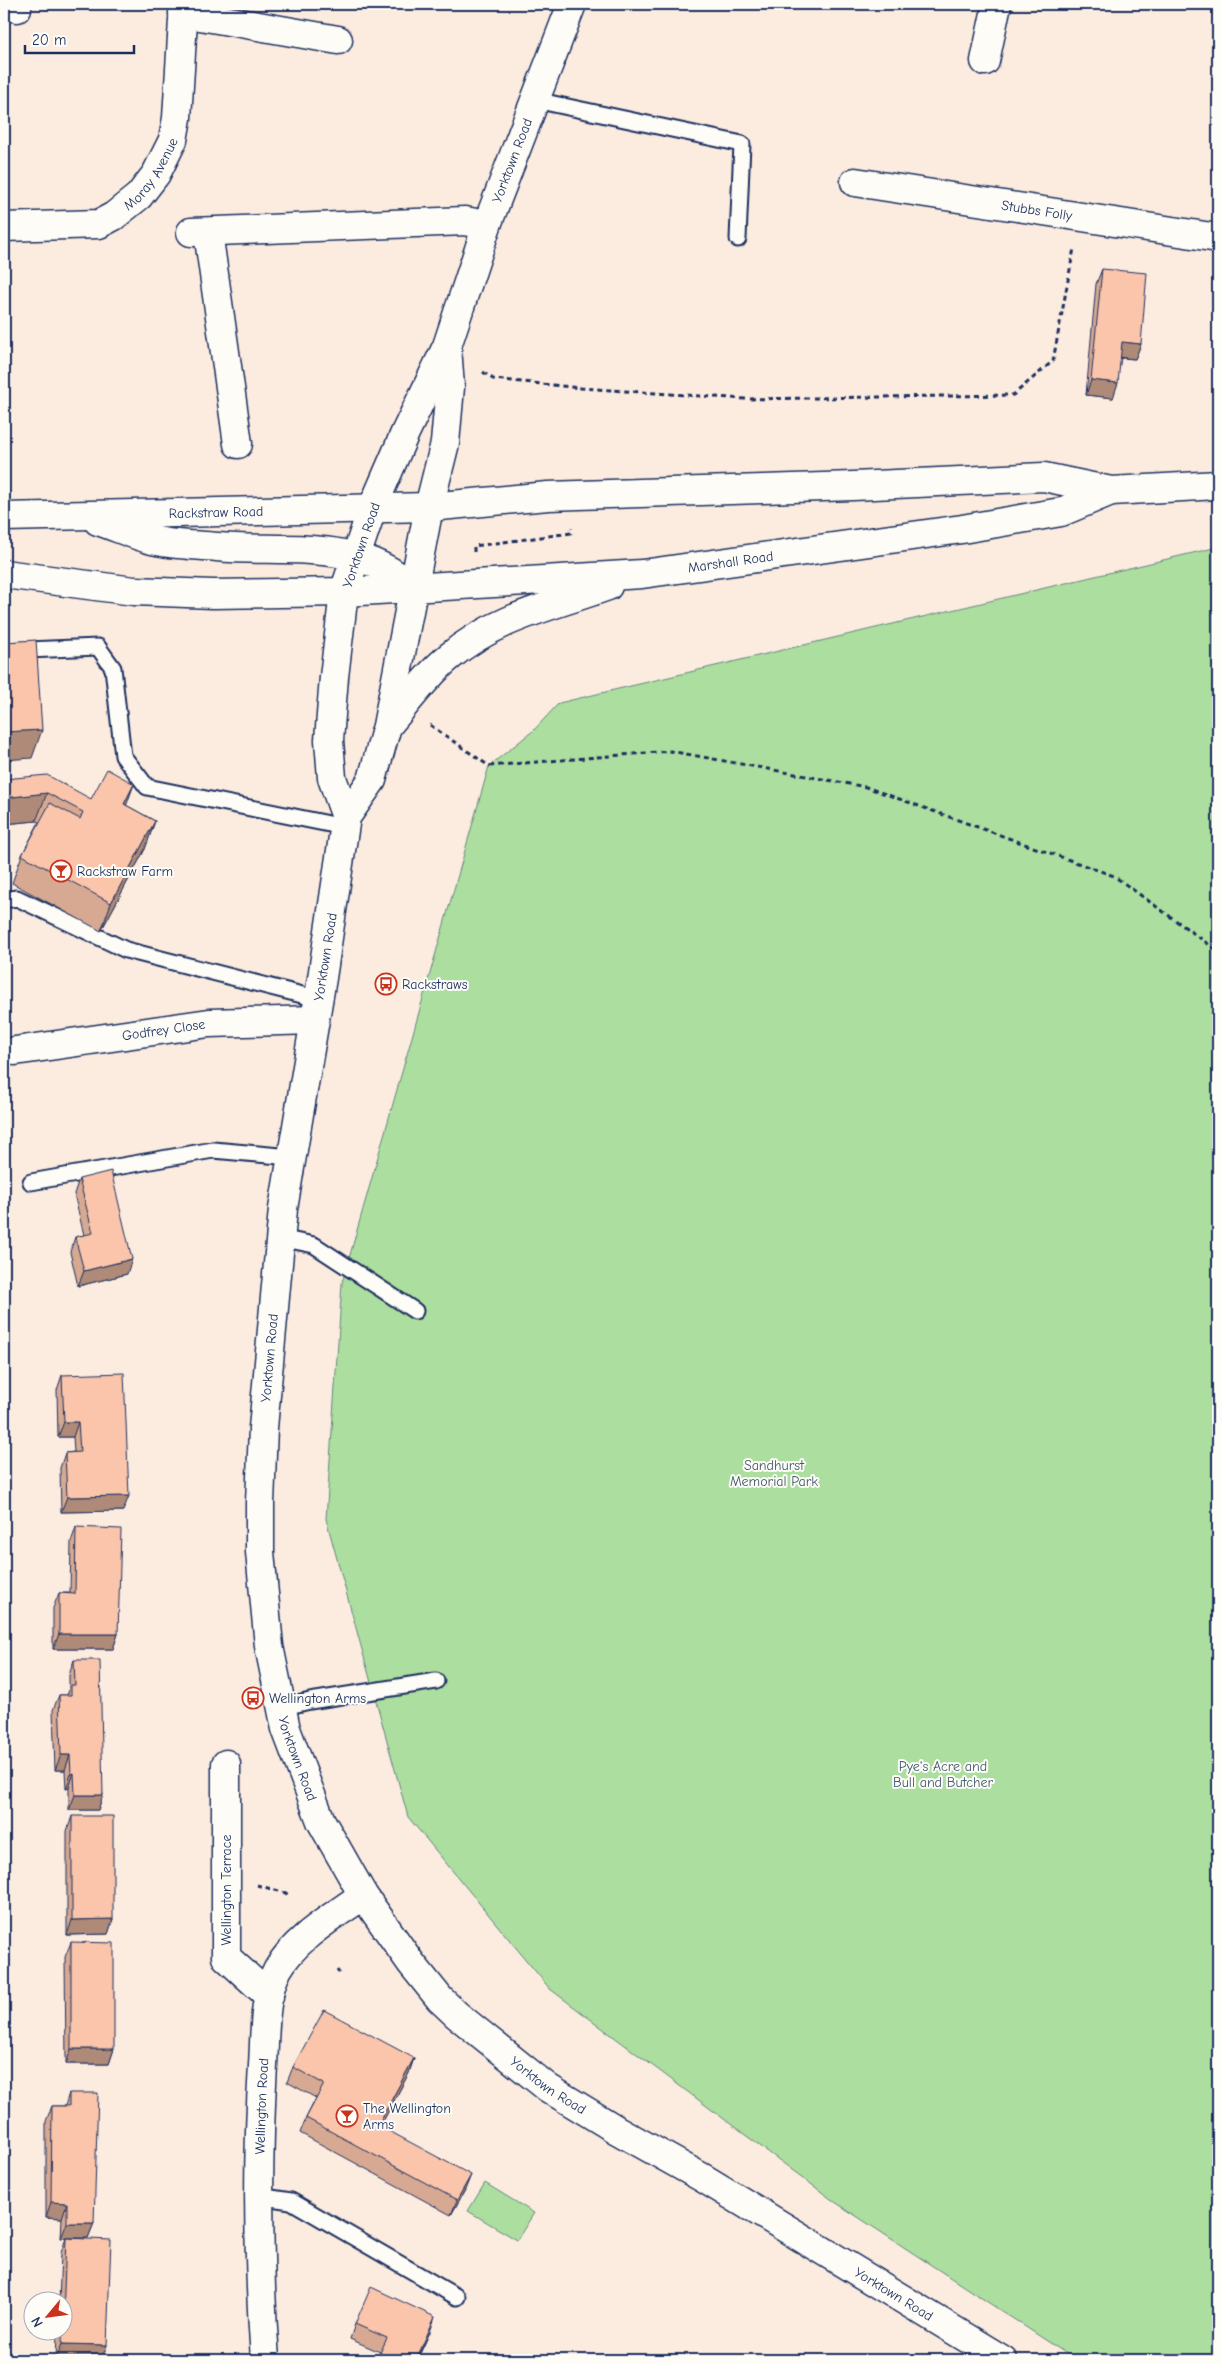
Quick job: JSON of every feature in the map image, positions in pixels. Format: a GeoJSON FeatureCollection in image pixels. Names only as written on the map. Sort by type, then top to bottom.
{"type":"FeatureCollection","features":[{"type":"Feature","properties":{"kind":"main road","name":"Yorktown Road"},"geometry":{"type":"LineString","coordinates":[[345,822],[332,778],[329,740],[344,592],[372,509],[405,433],[447,346],[487,224],[572,4]]}},
{"type":"Feature","properties":{"kind":"main road"},"geometry":{"type":"LineString","coordinates":[[985,61],[998,4]]}},
{"type":"Feature","properties":{"kind":"main road","name":"Moray Avenue"},"geometry":{"type":"LineString","coordinates":[[4,227],[99,224],[114,216],[139,196],[156,174],[173,140],[177,118],[184,8],[338,40]]}},
{"type":"Feature","properties":{"kind":"main road","name":"Stubbs Folly"},"geometry":{"type":"LineString","coordinates":[[855,182],[1080,215],[1218,238]]}},
{"type":"Feature","properties":{"kind":"main road"},"geometry":{"type":"LineString","coordinates":[[238,444],[199,232],[465,221],[487,224]]}},
{"type":"Feature","properties":{"kind":"main road","name":"Yorktown Road"},"geometry":{"type":"LineString","coordinates":[[447,346],[450,387],[445,443],[429,507],[387,726],[372,780],[345,822],[291,1157],[280,1238],[263,1428],[260,1504],[260,1552],[269,1646],[280,1708],[295,1757],[321,1821],[363,1895],[396,1944],[440,1999],[515,2063],[548,2088],[617,2130],[711,2183],[1003,2360]]}},
{"type":"Feature","properties":{"kind":"main road","name":"Marshall Road"},"geometry":{"type":"LineString","coordinates":[[429,507],[548,496],[1044,477],[1111,491],[1218,485]]}},
{"type":"Feature","properties":{"kind":"main road","name":"Marshall Road"},"geometry":{"type":"LineString","coordinates":[[344,592],[642,574],[962,529],[1052,513],[1111,491]]}},
{"type":"Feature","properties":{"kind":"main road","name":"Rackstraw Road"},"geometry":{"type":"LineString","coordinates":[[4,517],[429,507]]}},
{"type":"Feature","properties":{"kind":"main road"},"geometry":{"type":"LineString","coordinates":[[82,515],[154,540],[218,547],[334,551],[356,556],[400,576],[413,588]]}},
{"type":"Feature","properties":{"kind":"main road"},"geometry":{"type":"LineString","coordinates":[[4,574],[134,591],[243,594],[344,592]]}},
{"type":"Feature","properties":{"kind":"main road"},"geometry":{"type":"LineString","coordinates":[[387,726],[448,658],[486,631],[551,603],[642,574]]}},
{"type":"Feature","properties":{"kind":"main road","name":"Godfrey Close"},"geometry":{"type":"LineString","coordinates":[[15,1051],[316,1010]]}},
{"type":"Feature","properties":{"kind":"main road","name":"Wellington Terrace"},"geometry":{"type":"LineString","coordinates":[[226,1764],[226,1957],[269,1996]]}},
{"type":"Feature","properties":{"kind":"main road","name":"Wellington Road"},"geometry":{"type":"LineString","coordinates":[[265,2360],[258,2196],[260,2123],[269,1996],[278,1968],[294,1948],[363,1895]]}},
{"type":"Feature","properties":{"kind":"lane"},"geometry":{"type":"LineString","coordinates":[[535,100],[742,144],[738,239]]}},
{"type":"Feature","properties":{"kind":"lane"},"geometry":{"type":"LineString","coordinates":[[4,651],[98,647],[114,668],[123,756],[147,787],[345,822]]}},
{"type":"Feature","properties":{"kind":"lane"},"geometry":{"type":"LineString","coordinates":[[4,900],[17,898],[126,950],[316,1010]]}},
{"type":"Feature","properties":{"kind":"lane"},"geometry":{"type":"LineString","coordinates":[[31,1182],[213,1150],[291,1157]]}},
{"type":"Feature","properties":{"kind":"lane"},"geometry":{"type":"LineString","coordinates":[[280,1238],[314,1245],[415,1311]]}},
{"type":"Feature","properties":{"kind":"lane"},"geometry":{"type":"LineString","coordinates":[[280,1708],[310,1701],[436,1680]]}},
{"type":"Feature","properties":{"kind":"lane"},"geometry":{"type":"LineString","coordinates":[[258,2196],[291,2201],[457,2297]]}},
{"type":"Feature","properties":{"kind":"path"},"geometry":{"type":"LineString","coordinates":[[447,346],[493,379],[581,388],[745,399],[1013,395],[1053,361],[1080,215]]}},
{"type":"Feature","properties":{"kind":"path"},"geometry":{"type":"LineString","coordinates":[[474,546],[571,533]]}},
{"type":"Feature","properties":{"kind":"path"},"geometry":{"type":"LineString","coordinates":[[427,723],[489,766],[670,751],[866,786],[1114,876],[1218,951]]}},
{"type":"Feature","properties":{"kind":"path"},"geometry":{"type":"LineString","coordinates":[[286,1894],[289,1898]]}},
{"type":"Feature","properties":{"kind":"green space","name":"Sandhurst Memorial Park"},"geometry":{"type":"Polygon","coordinates":[[[1218,547],[1218,2360],[1076,2360],[835,2202],[550,1989],[408,1817],[326,1519],[342,1283],[489,766],[534,730],[559,703],[1218,547]]]}},
{"type":"Feature","properties":{"kind":"green space"},"geometry":{"type":"Polygon","coordinates":[[[485,2183],[534,2213],[517,2240],[468,2211],[485,2183]]]}},
{"type":"Feature","properties":{"kind":"building"},"geometry":{"type":"Polygon","coordinates":[[[1102,269],[1147,273],[1141,344],[1122,342],[1118,383],[1091,380],[1102,269]]]}},
{"type":"Feature","properties":{"kind":"building"},"geometry":{"type":"Polygon","coordinates":[[[36,640],[42,730],[4,732],[4,642],[36,640]]]}},
{"type":"Feature","properties":{"kind":"building"},"geometry":{"type":"Polygon","coordinates":[[[107,769],[134,784],[124,804],[155,821],[111,903],[22,855],[50,803],[80,819],[83,812],[47,793],[4,798],[4,779],[47,775],[91,799],[107,769]]]}},
{"type":"Feature","properties":{"kind":"building"},"geometry":{"type":"Polygon","coordinates":[[[111,1171],[132,1259],[84,1271],[75,1237],[93,1233],[79,1179],[111,1171]]]}},
{"type":"Feature","properties":{"kind":"building"},"geometry":{"type":"Polygon","coordinates":[[[124,1373],[129,1496],[67,1497],[65,1453],[80,1452],[78,1422],[64,1422],[62,1375],[124,1373]]]}},
{"type":"Feature","properties":{"kind":"building"},"geometry":{"type":"Polygon","coordinates":[[[76,1527],[121,1529],[118,1634],[59,1634],[59,1593],[75,1594],[76,1527]]]}},
{"type":"Feature","properties":{"kind":"building"},"geometry":{"type":"Polygon","coordinates":[[[74,1660],[100,1660],[103,1795],[75,1795],[74,1773],[71,1774],[70,1755],[61,1755],[59,1695],[71,1695],[71,1685],[75,1685],[74,1660]]]}},
{"type":"Feature","properties":{"kind":"building"},"geometry":{"type":"Polygon","coordinates":[[[72,1816],[113,1816],[113,1919],[72,1920],[72,1816]]]}},
{"type":"Feature","properties":{"kind":"building"},"geometry":{"type":"Polygon","coordinates":[[[71,1942],[114,1943],[114,2049],[71,2049],[71,1942]]]}},
{"type":"Feature","properties":{"kind":"building","name":"The Wellington Arms"},"geometry":{"type":"Polygon","coordinates":[[[324,2010],[414,2058],[378,2125],[471,2175],[457,2200],[306,2118],[324,2084],[293,2067],[324,2010]]]}},
{"type":"Feature","properties":{"kind":"building"},"geometry":{"type":"Polygon","coordinates":[[[69,2093],[98,2093],[94,2223],[67,2223],[67,2203],[51,2202],[52,2106],[69,2106],[69,2093]]]}},
{"type":"Feature","properties":{"kind":"building"},"geometry":{"type":"Polygon","coordinates":[[[66,2238],[111,2240],[107,2345],[62,2344],[62,2342],[72,2342],[72,2292],[64,2292],[66,2238]]]}},
{"type":"Feature","properties":{"kind":"building"},"geometry":{"type":"Polygon","coordinates":[[[371,2287],[435,2317],[416,2360],[396,2360],[380,2353],[387,2338],[355,2324],[371,2287]]]}},
{"type":"Feature","properties":{"kind":"place","name":"Rackstraw Farm"},"geometry":{"type":"Point","coordinates":[61,871]}},
{"type":"Feature","properties":{"kind":"place","name":"Rackstraws"},"geometry":{"type":"Point","coordinates":[386,984]}},
{"type":"Feature","properties":{"kind":"place","name":"Wellington Arms"},"geometry":{"type":"Point","coordinates":[253,1698]}},
{"type":"Feature","properties":{"kind":"place","name":"The Wellington Arms"},"geometry":{"type":"Point","coordinates":[347,2116]}},
{"type":"Feature","properties":{"kind":"park label","name":"Pye's Acre and Bull and Butcher"},"geometry":{"type":"Point","coordinates":[943,1774]}}]}
